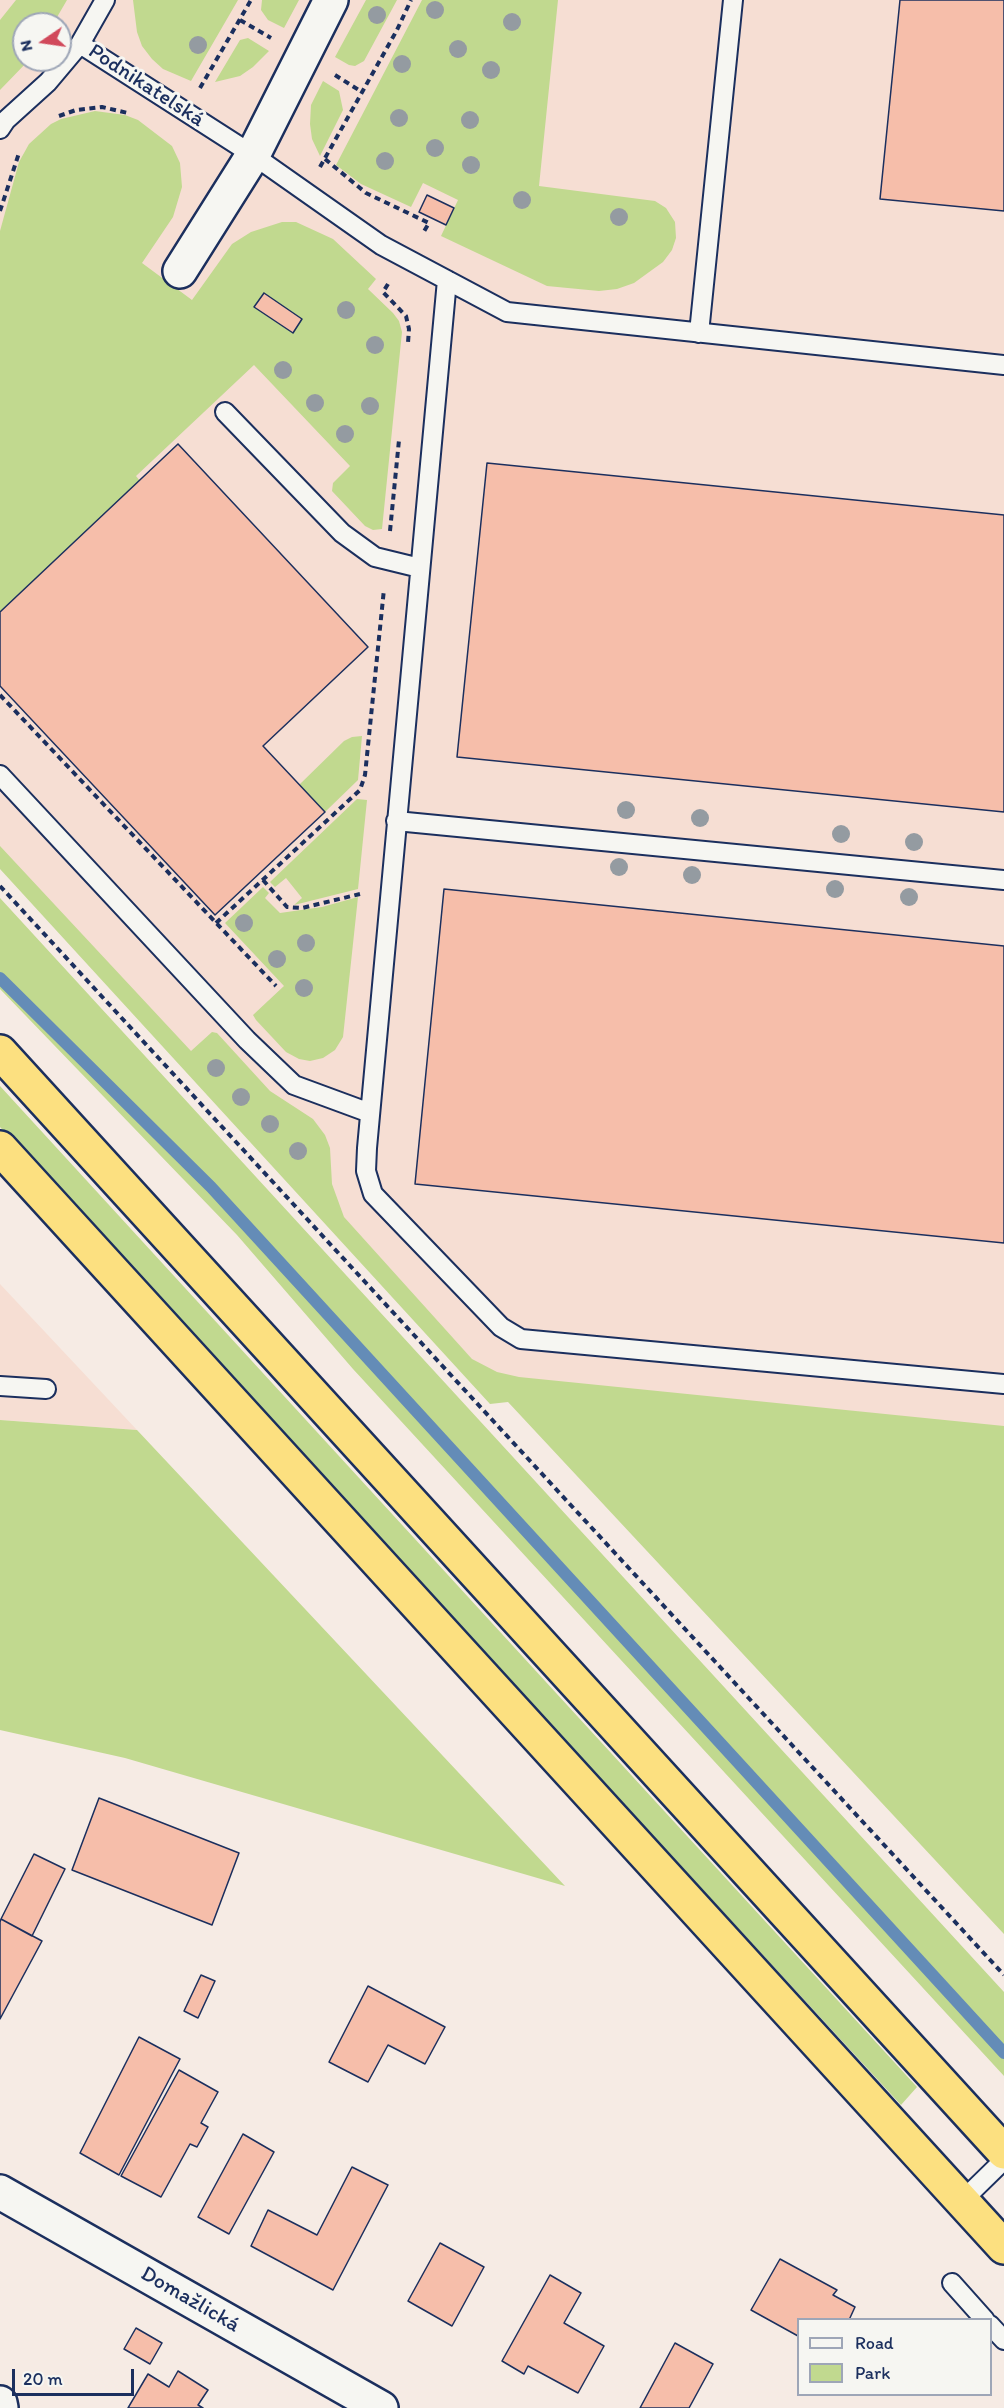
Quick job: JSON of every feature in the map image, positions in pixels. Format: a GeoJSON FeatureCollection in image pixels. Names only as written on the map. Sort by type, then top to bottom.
{"type":"FeatureCollection","features":[{"type":"Feature","properties":{"kind":"highway"},"geometry":{"type":"LineString","coordinates":[[0,1052],[1004,2152]]}},
{"type":"Feature","properties":{"kind":"highway"},"geometry":{"type":"LineString","coordinates":[[0,1148],[1004,2247]]}},
{"type":"Feature","properties":{"kind":"street"},"geometry":{"type":"LineString","coordinates":[[180,271],[253,154],[331,0]]}},
{"type":"Feature","properties":{"kind":"street","name":"Domažlická"},"geometry":{"type":"LineString","coordinates":[[1,2196],[381,2408]]}},
{"type":"Feature","properties":{"kind":"street"},"geometry":{"type":"LineString","coordinates":[[0,2403],[1,2408]]}},
{"type":"Feature","properties":{"kind":"lane","name":"Podnikatelská"},"geometry":{"type":"LineString","coordinates":[[105,0],[80,44],[253,154],[381,245],[507,312],[1004,365]]}},
{"type":"Feature","properties":{"kind":"lane"},"geometry":{"type":"LineString","coordinates":[[699,333],[734,0]]}},
{"type":"Feature","properties":{"kind":"lane"},"geometry":{"type":"LineString","coordinates":[[0,129],[6,120],[48,82],[80,44]]}},
{"type":"Feature","properties":{"kind":"lane"},"geometry":{"type":"LineString","coordinates":[[447,280],[370,1113],[366,1172],[373,1194],[501,1327],[521,1339],[1004,1384]]}},
{"type":"Feature","properties":{"kind":"lane"},"geometry":{"type":"LineString","coordinates":[[225,412],[342,533],[375,557],[420,568]]}},
{"type":"Feature","properties":{"kind":"lane"},"geometry":{"type":"LineString","coordinates":[[0,775],[247,1040],[294,1085],[370,1113]]}},
{"type":"Feature","properties":{"kind":"lane"},"geometry":{"type":"LineString","coordinates":[[396,821],[1004,880]]}},
{"type":"Feature","properties":{"kind":"lane"},"geometry":{"type":"LineString","coordinates":[[0,1386],[46,1389]]}},
{"type":"Feature","properties":{"kind":"lane"},"geometry":{"type":"LineString","coordinates":[[962,2201],[1004,2160]]}},
{"type":"Feature","properties":{"kind":"lane"},"geometry":{"type":"LineString","coordinates":[[952,2283],[984,2318]]}},
{"type":"Feature","properties":{"kind":"lane"},"geometry":{"type":"LineString","coordinates":[[992,2327],[1004,2340]]}},
{"type":"Feature","properties":{"kind":"path"},"geometry":{"type":"LineString","coordinates":[[187,112],[250,0]]}},
{"type":"Feature","properties":{"kind":"path"},"geometry":{"type":"LineString","coordinates":[[306,191],[397,30],[411,0]]}},
{"type":"Feature","properties":{"kind":"path"},"geometry":{"type":"LineString","coordinates":[[54,119],[75,110],[102,107],[120,110],[135,116]]}},
{"type":"Feature","properties":{"kind":"path"},"geometry":{"type":"LineString","coordinates":[[0,211],[22,146]]}},
{"type":"Feature","properties":{"kind":"path"},"geometry":{"type":"LineString","coordinates":[[0,695],[276,986]]}},
{"type":"Feature","properties":{"kind":"path"},"geometry":{"type":"LineString","coordinates":[[263,880],[287,907],[302,908],[390,887]]}},
{"type":"Feature","properties":{"kind":"path"},"geometry":{"type":"LineString","coordinates":[[0,886],[1004,1975]]}},
{"type":"Feature","properties":{"kind":"shaded area"},"geometry":{"type":"Polygon","coordinates":[[[0,0],[1004,0],[1004,1934],[0,850],[0,0]]]}},
{"type":"Feature","properties":{"kind":"shaded area"},"geometry":{"type":"Polygon","coordinates":[[[0,1284],[137,1430],[0,1420],[0,1284]]]}},
{"type":"Feature","properties":{"kind":"green space"},"geometry":{"type":"Polygon","coordinates":[[[16,0],[67,0],[60,12],[12,12],[12,72],[17,72],[0,90],[0,20],[16,0]]]}},
{"type":"Feature","properties":{"kind":"green space"},"geometry":{"type":"Polygon","coordinates":[[[133,0],[238,0],[191,81],[163,69],[142,46],[137,32],[133,0]]]}},
{"type":"Feature","properties":{"kind":"green space"},"geometry":{"type":"Polygon","coordinates":[[[262,0],[299,0],[284,28],[268,20],[261,10],[262,0]]]}},
{"type":"Feature","properties":{"kind":"green space"},"geometry":{"type":"Polygon","coordinates":[[[366,0],[397,0],[364,61],[355,66],[349,65],[335,57],[366,0]]]}},
{"type":"Feature","properties":{"kind":"green space"},"geometry":{"type":"Polygon","coordinates":[[[422,0],[558,0],[539,186],[655,201],[666,208],[675,222],[676,238],[672,250],[663,262],[634,283],[617,289],[599,291],[547,286],[441,236],[458,200],[423,183],[411,207],[361,184],[336,165],[422,0]]]}},
{"type":"Feature","properties":{"kind":"green space"},"geometry":{"type":"Polygon","coordinates":[[[248,38],[269,51],[240,76],[215,82],[240,40],[248,38]]]}},
{"type":"Feature","properties":{"kind":"green space"},"geometry":{"type":"Polygon","coordinates":[[[323,81],[339,91],[343,110],[320,156],[312,139],[310,124],[311,105],[323,81]]]}},
{"type":"Feature","properties":{"kind":"green space"},"geometry":{"type":"Polygon","coordinates":[[[95,111],[125,115],[138,120],[172,146],[180,163],[182,187],[173,217],[142,263],[192,300],[232,244],[251,232],[282,222],[296,222],[333,239],[376,279],[368,289],[393,313],[399,321],[402,332],[382,529],[373,530],[365,526],[332,491],[333,483],[350,466],[254,365],[136,476],[140,481],[0,612],[0,231],[19,162],[29,144],[51,124],[61,119],[95,111]]]}},
{"type":"Feature","properties":{"kind":"green space"},"geometry":{"type":"Polygon","coordinates":[[[362,736],[358,780],[325,812],[299,785],[344,741],[362,736]]]}},
{"type":"Feature","properties":{"kind":"green space"},"geometry":{"type":"Polygon","coordinates":[[[357,799],[367,800],[358,889],[294,905],[302,898],[286,878],[275,887],[270,882],[357,799]]]}},
{"type":"Feature","properties":{"kind":"green space"},"geometry":{"type":"Polygon","coordinates":[[[0,846],[191,1051],[212,1032],[217,1033],[270,1091],[313,1119],[325,1135],[330,1148],[332,1184],[344,1217],[472,1359],[497,1372],[519,1377],[1004,1426],[1004,1934],[508,1402],[490,1404],[0,869],[0,846]]]}},
{"type":"Feature","properties":{"kind":"green space"},"geometry":{"type":"Polygon","coordinates":[[[263,887],[269,893],[265,898],[280,913],[322,907],[358,897],[343,1037],[335,1050],[323,1058],[310,1061],[299,1059],[286,1052],[253,1015],[284,986],[225,923],[263,887]]]}},
{"type":"Feature","properties":{"kind":"green space"},"geometry":{"type":"Polygon","coordinates":[[[0,898],[1004,1992],[1004,2076],[353,1369],[237,1235],[0,989],[0,898]]]}},
{"type":"Feature","properties":{"kind":"green space"},"geometry":{"type":"Polygon","coordinates":[[[0,1086],[917,2087],[901,2105],[0,1127],[0,1086]]]}},
{"type":"Feature","properties":{"kind":"green space"},"geometry":{"type":"Polygon","coordinates":[[[0,1420],[137,1430],[565,1886],[125,1758],[0,1730],[0,1420]]]}},
{"type":"Feature","properties":{"kind":"building"},"geometry":{"type":"Polygon","coordinates":[[[900,0],[1004,0],[1004,211],[880,199],[900,0]]]}},
{"type":"Feature","properties":{"kind":"building"},"geometry":{"type":"Polygon","coordinates":[[[427,195],[454,208],[446,225],[419,212],[427,195]]]}},
{"type":"Feature","properties":{"kind":"building"},"geometry":{"type":"Polygon","coordinates":[[[264,293],[302,319],[293,333],[254,307],[264,293]]]}},
{"type":"Feature","properties":{"kind":"building"},"geometry":{"type":"Polygon","coordinates":[[[178,444],[368,647],[263,746],[325,812],[215,915],[0,686],[0,612],[178,444]]]}},
{"type":"Feature","properties":{"kind":"building"},"geometry":{"type":"Polygon","coordinates":[[[487,463],[1004,515],[1004,812],[457,757],[487,463]]]}},
{"type":"Feature","properties":{"kind":"building"},"geometry":{"type":"Polygon","coordinates":[[[444,889],[1004,946],[1004,1243],[415,1184],[444,889]]]}},
{"type":"Feature","properties":{"kind":"building"},"geometry":{"type":"Polygon","coordinates":[[[99,1798],[239,1853],[212,1925],[72,1870],[99,1798]]]}},
{"type":"Feature","properties":{"kind":"building"},"geometry":{"type":"Polygon","coordinates":[[[34,1854],[65,1869],[32,1936],[1,1919],[34,1854]]]}},
{"type":"Feature","properties":{"kind":"building"},"geometry":{"type":"Polygon","coordinates":[[[1,1919],[42,1941],[0,2019],[0,1922],[1,1919]]]}},
{"type":"Feature","properties":{"kind":"building"},"geometry":{"type":"Polygon","coordinates":[[[201,1975],[215,1981],[198,2018],[184,2011],[201,1975]]]}},
{"type":"Feature","properties":{"kind":"building"},"geometry":{"type":"Polygon","coordinates":[[[368,1986],[445,2027],[425,2064],[388,2045],[368,2082],[329,2062],[368,1986]]]}},
{"type":"Feature","properties":{"kind":"building"},"geometry":{"type":"Polygon","coordinates":[[[139,2037],[180,2059],[119,2175],[80,2153],[139,2037]]]}},
{"type":"Feature","properties":{"kind":"building"},"geometry":{"type":"Polygon","coordinates":[[[179,2070],[218,2092],[201,2123],[208,2127],[197,2147],[190,2144],[161,2197],[121,2176],[179,2070]]]}},
{"type":"Feature","properties":{"kind":"building"},"geometry":{"type":"Polygon","coordinates":[[[243,2134],[274,2152],[229,2234],[198,2217],[243,2134]]]}},
{"type":"Feature","properties":{"kind":"building"},"geometry":{"type":"Polygon","coordinates":[[[352,2167],[388,2185],[333,2290],[251,2246],[268,2210],[317,2235],[352,2167]]]}},
{"type":"Feature","properties":{"kind":"building"},"geometry":{"type":"Polygon","coordinates":[[[440,2243],[484,2267],[452,2326],[408,2301],[440,2243]]]}},
{"type":"Feature","properties":{"kind":"building"},"geometry":{"type":"Polygon","coordinates":[[[780,2259],[837,2290],[833,2295],[855,2307],[850,2318],[797,2318],[797,2335],[751,2310],[780,2259]]]}},
{"type":"Feature","properties":{"kind":"building"},"geometry":{"type":"Polygon","coordinates":[[[550,2275],[581,2293],[564,2323],[604,2346],[578,2393],[528,2366],[524,2374],[502,2361],[550,2275]]]}},
{"type":"Feature","properties":{"kind":"building"},"geometry":{"type":"Polygon","coordinates":[[[136,2328],[162,2343],[150,2364],[124,2349],[136,2328]]]}},
{"type":"Feature","properties":{"kind":"building"},"geometry":{"type":"Polygon","coordinates":[[[675,2343],[713,2364],[689,2408],[640,2408],[675,2343]]]}},
{"type":"Feature","properties":{"kind":"building"},"geometry":{"type":"Polygon","coordinates":[[[178,2371],[208,2390],[198,2405],[203,2408],[128,2408],[148,2374],[169,2387],[178,2371]]]}},
{"type":"Feature","properties":{"kind":"waterway"},"geometry":{"type":"LineString","coordinates":[[0,978],[211,1187],[1004,2053]]}}]}
